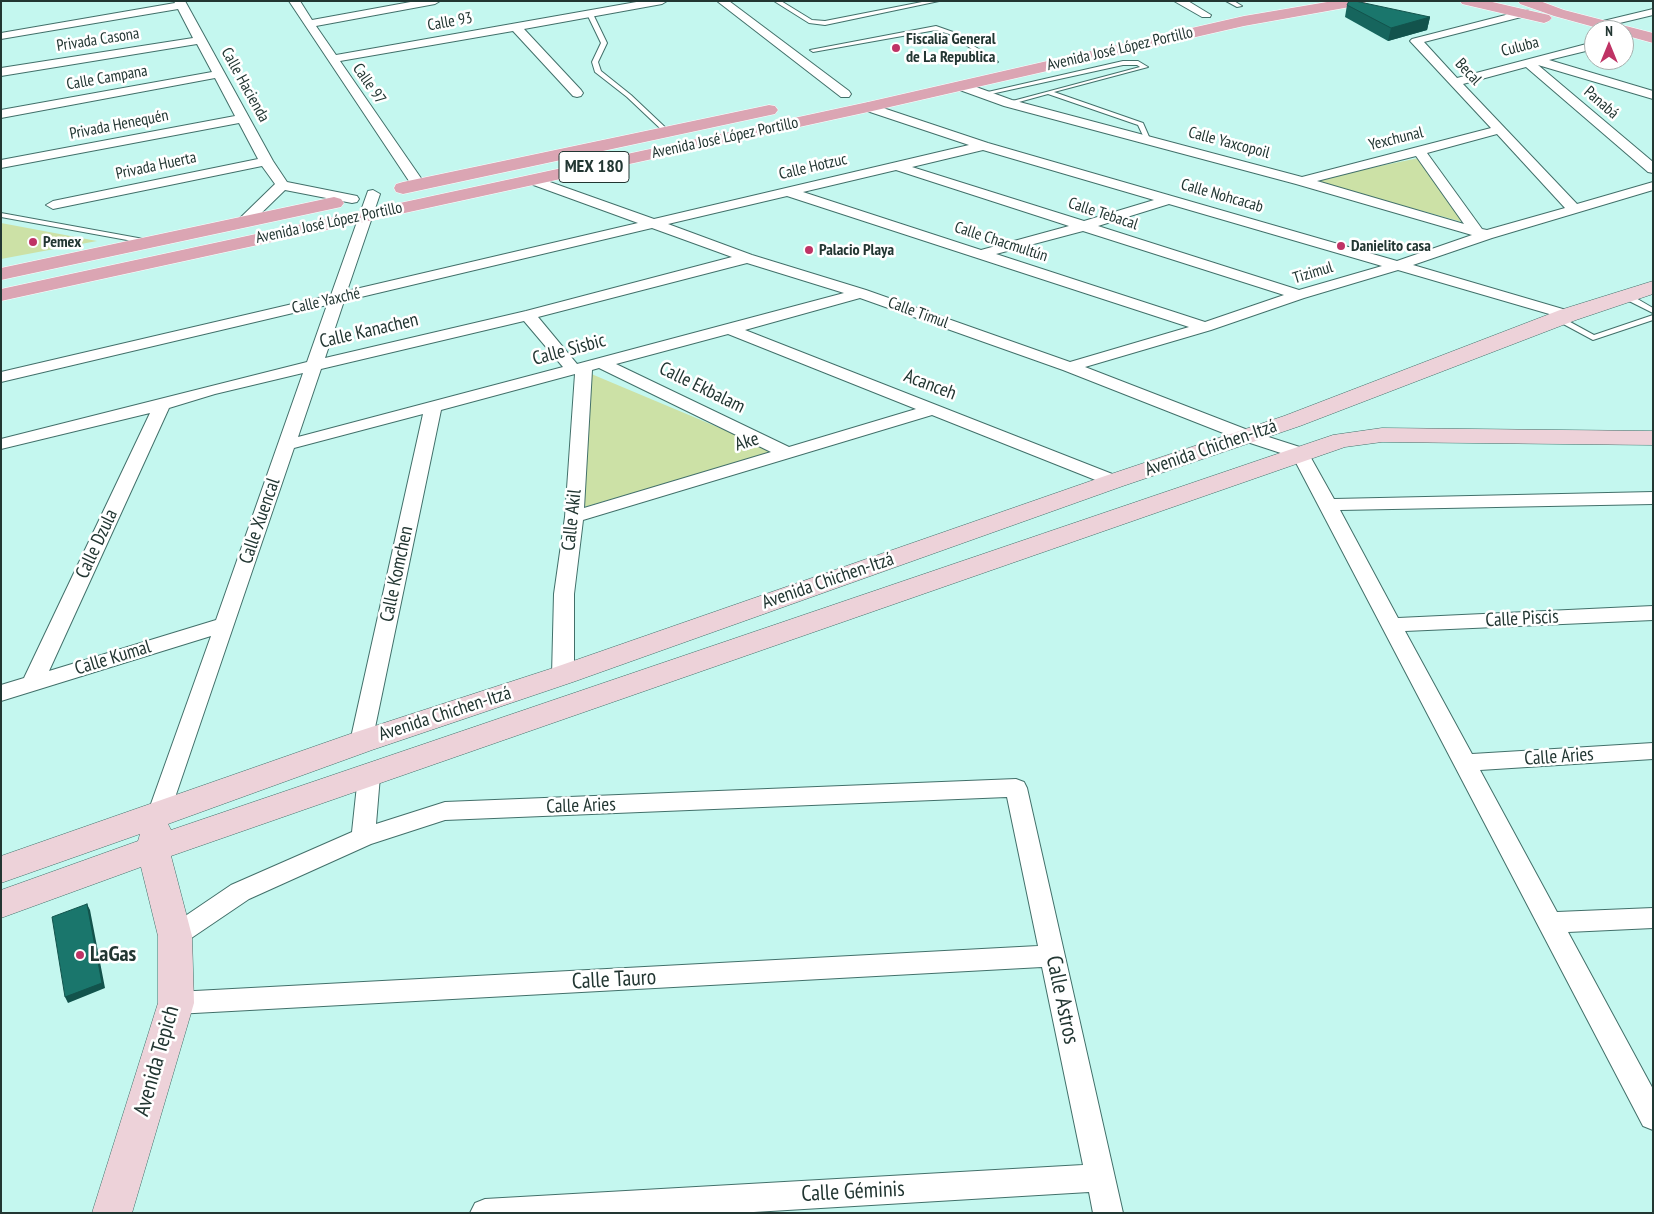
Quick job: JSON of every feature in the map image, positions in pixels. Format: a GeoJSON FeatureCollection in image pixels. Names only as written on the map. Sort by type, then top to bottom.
{"type":"FeatureCollection","features":[{"type":"Feature","properties":{"kind":"main road","name":"Avenida José López Portillo"},"geometry":{"type":"LineString","coordinates":[[1,295],[533,180],[866,99],[961,86],[1244,21],[1362,1]]}},
{"type":"Feature","properties":{"kind":"main road"},"geometry":{"type":"LineString","coordinates":[[1468,1],[1529,5],[1584,23]]}},
{"type":"Feature","properties":{"kind":"main road","name":"Avenida José López Portillo"},"geometry":{"type":"LineString","coordinates":[[892,84],[1206,15],[1235,3]]}},
{"type":"Feature","properties":{"kind":"main road"},"geometry":{"type":"LineString","coordinates":[[1634,35],[1653,38]]}},
{"type":"Feature","properties":{"kind":"main road"},"geometry":{"type":"LineString","coordinates":[[1634,43],[1653,48]]}},
{"type":"Feature","properties":{"kind":"main road","name":"Avenida José López Portillo"},"geometry":{"type":"LineString","coordinates":[[826,98],[845,94],[866,99]]}},
{"type":"Feature","properties":{"kind":"main road","name":"Avenida José López Portillo"},"geometry":{"type":"LineString","coordinates":[[1,274],[665,130],[788,106]]}},
{"type":"Feature","properties":{"kind":"main road","name":"Avenida Chichen-Itzá"},"geometry":{"type":"LineString","coordinates":[[1,904],[156,832],[361,742],[563,675],[1114,481],[1292,421],[1563,317],[1653,287]]}},
{"type":"Feature","properties":{"kind":"main road"},"geometry":{"type":"LineString","coordinates":[[1292,421],[1300,428],[1316,436],[1337,441]]}},
{"type":"Feature","properties":{"kind":"main road","name":"Avenida Chichen-Itzá"},"geometry":{"type":"LineString","coordinates":[[1,870],[156,832],[369,776],[1337,441],[1382,435],[1653,438]]}},
{"type":"Feature","properties":{"kind":"main road","name":"Avenida Tepich"},"geometry":{"type":"LineString","coordinates":[[112,1213],[176,1003],[175,936],[156,832]]}},
{"type":"Feature","properties":{"kind":"street","name":"Calle 97"},"geometry":{"type":"LineString","coordinates":[[294,1],[418,184]]}},
{"type":"Feature","properties":{"kind":"street"},"geometry":{"type":"LineString","coordinates":[[308,24],[435,1]]}},
{"type":"Feature","properties":{"kind":"street"},"geometry":{"type":"LineString","coordinates":[[575,1],[590,14]]}},
{"type":"Feature","properties":{"kind":"street","name":"Calle 93"},"geometry":{"type":"LineString","coordinates":[[332,59],[662,1]]}},
{"type":"Feature","properties":{"kind":"street"},"geometry":{"type":"LineString","coordinates":[[722,1],[845,94]]}},
{"type":"Feature","properties":{"kind":"street"},"geometry":{"type":"LineString","coordinates":[[1179,1],[1206,15]]}},
{"type":"Feature","properties":{"kind":"street"},"geometry":{"type":"LineString","coordinates":[[1,36],[180,3]]}},
{"type":"Feature","properties":{"kind":"street","name":"Calle Hacienda"},"geometry":{"type":"LineString","coordinates":[[180,3],[266,161],[282,185]]}},
{"type":"Feature","properties":{"kind":"street","name":"Becal"},"geometry":{"type":"LineString","coordinates":[[1529,5],[1416,40],[1574,209]]}},
{"type":"Feature","properties":{"kind":"street"},"geometry":{"type":"LineString","coordinates":[[1626,20],[1653,12]]}},
{"type":"Feature","properties":{"kind":"street"},"geometry":{"type":"LineString","coordinates":[[516,27],[578,93]]}},
{"type":"Feature","properties":{"kind":"street","name":"Privada Casona"},"geometry":{"type":"LineString","coordinates":[[1,72],[200,40]]}},
{"type":"Feature","properties":{"kind":"street","name":"Culuba"},"geometry":{"type":"LineString","coordinates":[[1455,82],[1584,48]]}},
{"type":"Feature","properties":{"kind":"street"},"geometry":{"type":"LineString","coordinates":[[1531,61],[1653,95]]}},
{"type":"Feature","properties":{"kind":"street","name":"Panabá"},"geometry":{"type":"LineString","coordinates":[[1531,61],[1653,169]]}},
{"type":"Feature","properties":{"kind":"street","name":"Calle Campana"},"geometry":{"type":"LineString","coordinates":[[1,114],[219,74]]}},
{"type":"Feature","properties":{"kind":"street","name":"Calle Yaxcopoil"},"geometry":{"type":"LineString","coordinates":[[961,86],[1008,103],[1301,181],[1482,233]]}},
{"type":"Feature","properties":{"kind":"street","name":"Calle Nohcacab"},"geometry":{"type":"LineString","coordinates":[[866,99],[983,146],[1170,199],[1563,317]]}},
{"type":"Feature","properties":{"kind":"street","name":"Privada Henequén"},"geometry":{"type":"LineString","coordinates":[[1,164],[243,118]]}},
{"type":"Feature","properties":{"kind":"street","name":"Yexchunal"},"geometry":{"type":"LineString","coordinates":[[1301,181],[1499,130]]}},
{"type":"Feature","properties":{"kind":"street","name":"Calle Hotzuc"},"geometry":{"type":"LineString","coordinates":[[650,223],[983,146]]}},
{"type":"Feature","properties":{"kind":"street"},"geometry":{"type":"LineString","coordinates":[[1419,151],[1482,233]]}},
{"type":"Feature","properties":{"kind":"street","name":"Privada Huerta"},"geometry":{"type":"LineString","coordinates":[[53,206],[266,161]]}},
{"type":"Feature","properties":{"kind":"street","name":"Calle Tebacal"},"geometry":{"type":"LineString","coordinates":[[896,166],[1299,295]]}},
{"type":"Feature","properties":{"kind":"street","name":"Calle Timul"},"geometry":{"type":"LineString","coordinates":[[533,180],[747,258],[861,293],[1069,367],[1246,436],[1300,453]]}},
{"type":"Feature","properties":{"kind":"street"},"geometry":{"type":"LineString","coordinates":[[244,222],[282,185],[352,199]]}},
{"type":"Feature","properties":{"kind":"street","name":"Tizimul"},"geometry":{"type":"LineString","coordinates":[[1069,367],[1204,327],[1299,295],[1397,266],[1482,233],[1653,186]]}},
{"type":"Feature","properties":{"kind":"street","name":"Calle Chacmultún"},"geometry":{"type":"LineString","coordinates":[[787,191],[1204,327]]}},
{"type":"Feature","properties":{"kind":"street","name":"Calle Xuencal"},"geometry":{"type":"LineString","coordinates":[[156,832],[225,624],[373,194]]}},
{"type":"Feature","properties":{"kind":"street"},"geometry":{"type":"LineString","coordinates":[[981,254],[1084,226],[1170,199]]}},
{"type":"Feature","properties":{"kind":"street","name":"Calle Yaxché"},"geometry":{"type":"LineString","coordinates":[[1,377],[650,223]]}},
{"type":"Feature","properties":{"kind":"street","name":"Calle Kanachen"},"geometry":{"type":"LineString","coordinates":[[4,448],[210,390],[528,315],[747,258]]}},
{"type":"Feature","properties":{"kind":"street","name":"Calle Sisbic"},"geometry":{"type":"LineString","coordinates":[[286,445],[861,293]]}},
{"type":"Feature","properties":{"kind":"street"},"geometry":{"type":"LineString","coordinates":[[528,315],[586,366]]}},
{"type":"Feature","properties":{"kind":"street","name":"Acanceh"},"geometry":{"type":"LineString","coordinates":[[729,329],[1114,481]]}},
{"type":"Feature","properties":{"kind":"street","name":"Calle Ekbalam"},"geometry":{"type":"LineString","coordinates":[[586,366],[785,452]]}},
{"type":"Feature","properties":{"kind":"street","name":"Calle Akil"},"geometry":{"type":"LineString","coordinates":[[563,675],[564,594],[574,517],[586,366]]}},
{"type":"Feature","properties":{"kind":"street","name":"Calle Dzula"},"geometry":{"type":"LineString","coordinates":[[33,682],[162,405]]}},
{"type":"Feature","properties":{"kind":"street","name":"Calle Komchen"},"geometry":{"type":"LineString","coordinates":[[361,742],[433,406]]}},
{"type":"Feature","properties":{"kind":"street","name":"Ake"},"geometry":{"type":"LineString","coordinates":[[574,517],[785,452],[934,409]]}},
{"type":"Feature","properties":{"kind":"street"},"geometry":{"type":"LineString","coordinates":[[1300,453],[1653,1117]]}},
{"type":"Feature","properties":{"kind":"street"},"geometry":{"type":"LineString","coordinates":[[1328,504],[1653,498]]}},
{"type":"Feature","properties":{"kind":"street","name":"Calle Piscis"},"geometry":{"type":"LineString","coordinates":[[1392,625],[1653,613]]}},
{"type":"Feature","properties":{"kind":"street","name":"Calle Kumal"},"geometry":{"type":"LineString","coordinates":[[1,692],[225,624]]}},
{"type":"Feature","properties":{"kind":"street","name":"Calle Aries"},"geometry":{"type":"LineString","coordinates":[[1465,763],[1653,751]]}},
{"type":"Feature","properties":{"kind":"street"},"geometry":{"type":"LineString","coordinates":[[362,837],[369,776]]}},
{"type":"Feature","properties":{"kind":"street","name":"Calle Aries"},"geometry":{"type":"LineString","coordinates":[[175,936],[240,892],[362,837],[445,811],[1016,788]]}},
{"type":"Feature","properties":{"kind":"street","name":"Calle Astros"},"geometry":{"type":"LineString","coordinates":[[1016,788],[1108,1213]]}},
{"type":"Feature","properties":{"kind":"street"},"geometry":{"type":"LineString","coordinates":[[1550,923],[1653,918]]}},
{"type":"Feature","properties":{"kind":"street","name":"Calle Tauro"},"geometry":{"type":"LineString","coordinates":[[176,1003],[1052,956]]}},
{"type":"Feature","properties":{"kind":"street","name":"Calle Géminis"},"geometry":{"type":"LineString","coordinates":[[485,1213],[1101,1178]]}},
{"type":"Feature","properties":{"kind":"lane"},"geometry":{"type":"LineString","coordinates":[[777,1],[811,22],[825,23],[936,1]]}},
{"type":"Feature","properties":{"kind":"lane"},"geometry":{"type":"LineString","coordinates":[[898,1],[907,7]]}},
{"type":"Feature","properties":{"kind":"lane"},"geometry":{"type":"LineString","coordinates":[[590,14],[604,43],[595,62],[598,72],[629,96],[665,130]]}},
{"type":"Feature","properties":{"kind":"lane"},"geometry":{"type":"LineString","coordinates":[[813,50],[936,28],[951,33],[995,62]]}},
{"type":"Feature","properties":{"kind":"lane"},"geometry":{"type":"LineString","coordinates":[[982,94],[1124,63],[1138,63],[1145,67],[1008,103]]}},
{"type":"Feature","properties":{"kind":"lane"},"geometry":{"type":"LineString","coordinates":[[1025,86],[1142,124],[1147,139]]}},
{"type":"Feature","properties":{"kind":"lane"},"geometry":{"type":"LineString","coordinates":[[1,215],[150,242]]}},
{"type":"Feature","properties":{"kind":"lane"},"geometry":{"type":"LineString","coordinates":[[1,223],[21,219]]}},
{"type":"Feature","properties":{"kind":"lane"},"geometry":{"type":"LineString","coordinates":[[1626,296],[1653,311]]}},
{"type":"Feature","properties":{"kind":"lane"},"geometry":{"type":"LineString","coordinates":[[1563,317],[1593,338],[1653,317]]}},
{"type":"Feature","properties":{"kind":"green space"},"geometry":{"type":"Polygon","coordinates":[[[1419,158],[1466,223],[1310,180],[1419,158]]]}},
{"type":"Feature","properties":{"kind":"green space"},"geometry":{"type":"Polygon","coordinates":[[[1,223],[97,241],[1,259],[1,223]]]}},
{"type":"Feature","properties":{"kind":"green space"},"geometry":{"type":"Polygon","coordinates":[[[589,373],[777,452],[584,507],[589,373]]]}},
{"type":"Feature","properties":{"kind":"building"},"geometry":{"type":"Polygon","coordinates":[[[1349,1],[1430,17],[1391,28],[1347,5],[1349,1]]]}},
{"type":"Feature","properties":{"kind":"building","name":"LaGas"},"geometry":{"type":"Polygon","coordinates":[[[87,904],[102,983],[65,997],[52,917],[87,904]]]}},
{"type":"Feature","properties":{"kind":"place","name":"Fiscalia General de La Republica"},"geometry":{"type":"Point","coordinates":[896,48]}},
{"type":"Feature","properties":{"kind":"place","name":"Pemex"},"geometry":{"type":"Point","coordinates":[33,242]}},
{"type":"Feature","properties":{"kind":"place","name":"Danielito casa"},"geometry":{"type":"Point","coordinates":[1341,246]}},
{"type":"Feature","properties":{"kind":"place","name":"Palacio Playa"},"geometry":{"type":"Point","coordinates":[809,250]}},
{"type":"Feature","properties":{"kind":"place","name":"LaGas"},"geometry":{"type":"Point","coordinates":[80,955]}}]}
